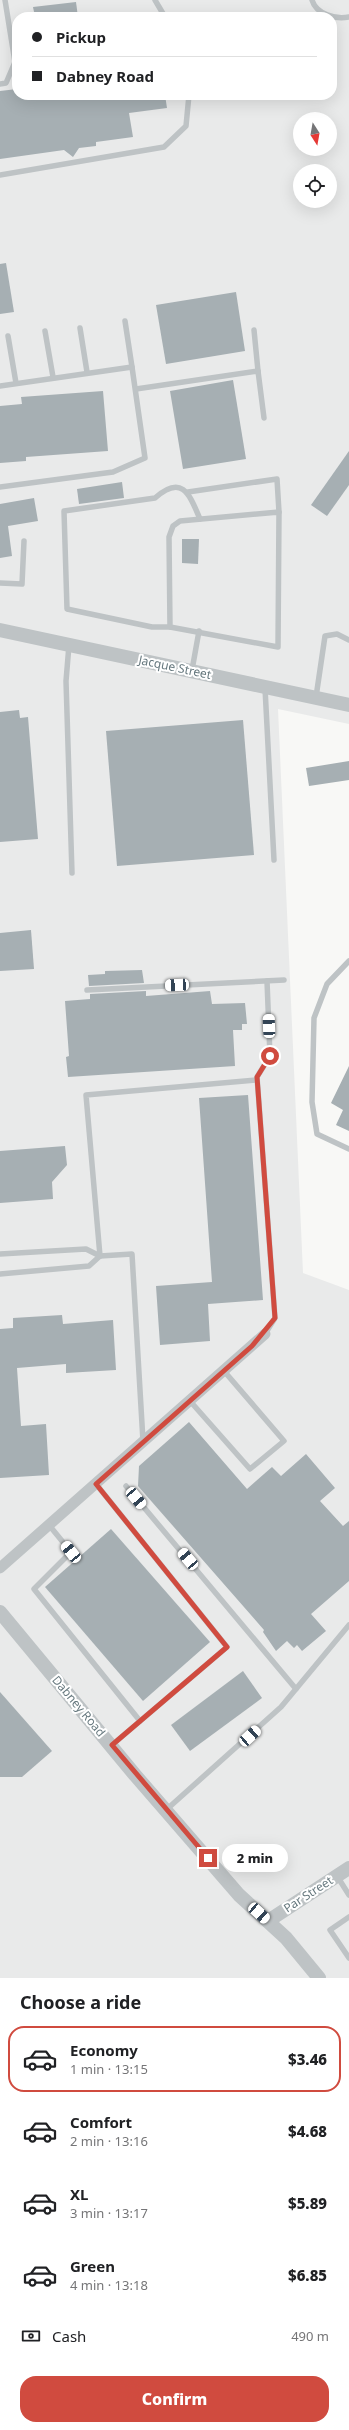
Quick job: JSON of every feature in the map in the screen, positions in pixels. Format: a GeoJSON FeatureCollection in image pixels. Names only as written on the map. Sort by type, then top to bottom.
{"type":"FeatureCollection","features":[{"type":"Feature","properties":{"kind":"street","name":"Jacque Street"},"geometry":{"type":"LineString","coordinates":[[0,630],[349,705]]}},
{"type":"Feature","properties":{"kind":"street"},"geometry":{"type":"LineString","coordinates":[[0,1568],[265,1334]]}},
{"type":"Feature","properties":{"kind":"street","name":"Dabney Road"},"geometry":{"type":"LineString","coordinates":[[0,1612],[239,1895],[286,1938],[319,1978]]}},
{"type":"Feature","properties":{"kind":"street","name":"Par Street"},"geometry":{"type":"LineString","coordinates":[[268,1921],[349,1868]]}},
{"type":"Feature","properties":{"kind":"lane"},"geometry":{"type":"LineString","coordinates":[[5,0],[12,43]]}},
{"type":"Feature","properties":{"kind":"lane"},"geometry":{"type":"LineString","coordinates":[[155,0],[162,12]]}},
{"type":"Feature","properties":{"kind":"lane"},"geometry":{"type":"LineString","coordinates":[[312,0],[323,12]]}},
{"type":"Feature","properties":{"kind":"lane"},"geometry":{"type":"LineString","coordinates":[[337,17],[349,17]]}},
{"type":"Feature","properties":{"kind":"lane"},"geometry":{"type":"LineString","coordinates":[[0,84],[6,83],[12,69]]}},
{"type":"Feature","properties":{"kind":"lane"},"geometry":{"type":"LineString","coordinates":[[0,175],[164,148],[186,126],[189,100]]}},
{"type":"Feature","properties":{"kind":"lane"},"geometry":{"type":"LineString","coordinates":[[0,487],[114,472],[146,458],[125,320]]}},
{"type":"Feature","properties":{"kind":"lane"},"geometry":{"type":"LineString","coordinates":[[80,328],[87,372]]}},
{"type":"Feature","properties":{"kind":"lane"},"geometry":{"type":"LineString","coordinates":[[254,330],[264,418]]}},
{"type":"Feature","properties":{"kind":"lane"},"geometry":{"type":"LineString","coordinates":[[45,331],[53,377]]}},
{"type":"Feature","properties":{"kind":"lane"},"geometry":{"type":"LineString","coordinates":[[8,336],[16,383]]}},
{"type":"Feature","properties":{"kind":"lane"},"geometry":{"type":"LineString","coordinates":[[0,386],[87,372],[132,367]]}},
{"type":"Feature","properties":{"kind":"lane"},"geometry":{"type":"LineString","coordinates":[[136,389],[258,371]]}},
{"type":"Feature","properties":{"kind":"lane"},"geometry":{"type":"LineString","coordinates":[[188,492],[277,480],[279,512],[278,647],[199,631],[170,627],[142,626],[67,609],[64,511],[155,498],[164,490],[182,488],[188,492],[200,519]]}},
{"type":"Feature","properties":{"kind":"lane"},"geometry":{"type":"LineString","coordinates":[[170,627],[169,538],[173,526],[180,521],[279,512]]}},
{"type":"Feature","properties":{"kind":"lane"},"geometry":{"type":"LineString","coordinates":[[0,583],[22,584],[24,541]]}},
{"type":"Feature","properties":{"kind":"lane"},"geometry":{"type":"LineString","coordinates":[[192,671],[199,631]]}},
{"type":"Feature","properties":{"kind":"lane"},"geometry":{"type":"LineString","coordinates":[[316,697],[325,636],[337,634],[349,640]]}},
{"type":"Feature","properties":{"kind":"lane"},"geometry":{"type":"LineString","coordinates":[[69,644],[66,682],[72,873]]}},
{"type":"Feature","properties":{"kind":"lane"},"geometry":{"type":"LineString","coordinates":[[264,686],[274,860]]}},
{"type":"Feature","properties":{"kind":"lane"},"geometry":{"type":"LineString","coordinates":[[349,961],[327,984],[314,1018],[312,1102],[317,1134],[349,1149]]}},
{"type":"Feature","properties":{"kind":"lane"},"geometry":{"type":"LineString","coordinates":[[87,990],[284,980]]}},
{"type":"Feature","properties":{"kind":"lane"},"geometry":{"type":"LineString","coordinates":[[265,1334],[275,1318],[257,1080],[270,1056],[267,981]]}},
{"type":"Feature","properties":{"kind":"lane"},"geometry":{"type":"LineString","coordinates":[[100,1256],[86,1095],[257,1080]]}},
{"type":"Feature","properties":{"kind":"lane"},"geometry":{"type":"LineString","coordinates":[[0,1254],[86,1249],[100,1256],[132,1254],[143,1443]]}},
{"type":"Feature","properties":{"kind":"lane"},"geometry":{"type":"LineString","coordinates":[[0,1274],[89,1266],[100,1256]]}},
{"type":"Feature","properties":{"kind":"lane"},"geometry":{"type":"LineString","coordinates":[[190,1401],[250,1469],[284,1441],[224,1371]]}},
{"type":"Feature","properties":{"kind":"lane"},"geometry":{"type":"LineString","coordinates":[[96,1484],[227,1647],[112,1745]]}},
{"type":"Feature","properties":{"kind":"lane"},"geometry":{"type":"LineString","coordinates":[[126,1486],[296,1689]]}},
{"type":"Feature","properties":{"kind":"lane"},"geometry":{"type":"LineString","coordinates":[[49,1525],[71,1552],[34,1589],[140,1721]]}},
{"type":"Feature","properties":{"kind":"lane"},"geometry":{"type":"LineString","coordinates":[[166,1810],[281,1707],[349,1625]]}},
{"type":"Feature","properties":{"kind":"lane"},"geometry":{"type":"LineString","coordinates":[[337,1876],[349,1895]]}},
{"type":"Feature","properties":{"kind":"lane"},"geometry":{"type":"LineString","coordinates":[[349,1917],[330,1930],[349,1958]]}},
{"type":"Feature","properties":{"kind":"shaded area"},"geometry":{"type":"Polygon","coordinates":[[[0,0],[349,0],[349,724],[278,709],[303,1273],[349,1290],[349,1978],[0,1978],[0,0]]]}},
{"type":"Feature","properties":{"kind":"building"},"geometry":{"type":"Polygon","coordinates":[[[76,2],[77,12],[34,12],[33,7],[76,2]]]}},
{"type":"Feature","properties":{"kind":"building"},"geometry":{"type":"Polygon","coordinates":[[[12,90],[12,100],[166,100],[167,108],[129,113],[133,137],[96,142],[96,146],[79,148],[73,157],[64,150],[0,159],[0,91],[12,90]]]}},
{"type":"Feature","properties":{"kind":"building"},"geometry":{"type":"Polygon","coordinates":[[[6,263],[14,312],[0,314],[0,264],[6,263]]]}},
{"type":"Feature","properties":{"kind":"building"},"geometry":{"type":"Polygon","coordinates":[[[236,292],[245,351],[166,364],[156,305],[236,292]]]}},
{"type":"Feature","properties":{"kind":"building"},"geometry":{"type":"Polygon","coordinates":[[[233,380],[246,459],[183,469],[170,391],[233,380]]]}},
{"type":"Feature","properties":{"kind":"building"},"geometry":{"type":"Polygon","coordinates":[[[103,391],[108,451],[26,457],[26,461],[0,463],[0,406],[22,404],[21,397],[103,391]]]}},
{"type":"Feature","properties":{"kind":"building"},"geometry":{"type":"Polygon","coordinates":[[[349,451],[349,485],[327,516],[311,505],[349,451]]]}},
{"type":"Feature","properties":{"kind":"building"},"geometry":{"type":"Polygon","coordinates":[[[122,482],[124,498],[79,504],[77,489],[122,482]]]}},
{"type":"Feature","properties":{"kind":"building"},"geometry":{"type":"Polygon","coordinates":[[[34,498],[38,521],[8,526],[12,556],[0,558],[0,504],[34,498]]]}},
{"type":"Feature","properties":{"kind":"building"},"geometry":{"type":"Polygon","coordinates":[[[182,539],[199,539],[198,564],[182,563],[182,539]]]}},
{"type":"Feature","properties":{"kind":"building"},"geometry":{"type":"Polygon","coordinates":[[[19,710],[20,718],[28,717],[38,839],[0,842],[0,712],[19,710]]]}},
{"type":"Feature","properties":{"kind":"building"},"geometry":{"type":"Polygon","coordinates":[[[243,720],[254,855],[117,866],[106,731],[243,720]]]}},
{"type":"Feature","properties":{"kind":"building"},"geometry":{"type":"Polygon","coordinates":[[[349,761],[349,780],[309,786],[306,768],[349,761]]]}},
{"type":"Feature","properties":{"kind":"building"},"geometry":{"type":"Polygon","coordinates":[[[31,930],[34,969],[0,971],[0,933],[31,930]]]}},
{"type":"Feature","properties":{"kind":"building"},"geometry":{"type":"Polygon","coordinates":[[[142,970],[144,983],[89,986],[88,975],[105,974],[105,971],[142,970]]]}},
{"type":"Feature","properties":{"kind":"building"},"geometry":{"type":"Polygon","coordinates":[[[146,991],[146,996],[210,991],[212,1004],[245,1003],[247,1024],[242,1024],[242,1030],[233,1030],[235,1066],[68,1077],[66,1057],[69,1056],[65,1001],[90,999],[90,994],[146,991]]]}},
{"type":"Feature","properties":{"kind":"building"},"geometry":{"type":"Polygon","coordinates":[[[349,1066],[349,1131],[336,1125],[343,1110],[331,1103],[349,1066]]]}},
{"type":"Feature","properties":{"kind":"building"},"geometry":{"type":"Polygon","coordinates":[[[248,1095],[263,1300],[208,1304],[210,1341],[160,1345],[156,1286],[212,1282],[199,1098],[248,1095]]]}},
{"type":"Feature","properties":{"kind":"building"},"geometry":{"type":"Polygon","coordinates":[[[65,1146],[67,1165],[52,1182],[53,1199],[0,1203],[0,1151],[65,1146]]]}},
{"type":"Feature","properties":{"kind":"building"},"geometry":{"type":"Polygon","coordinates":[[[62,1315],[63,1324],[113,1320],[116,1370],[66,1373],[66,1364],[17,1368],[21,1426],[46,1424],[49,1475],[0,1478],[0,1329],[13,1328],[13,1318],[62,1315]]]}},
{"type":"Feature","properties":{"kind":"building"},"geometry":{"type":"Polygon","coordinates":[[[189,1422],[247,1489],[272,1467],[281,1476],[306,1454],[335,1488],[320,1501],[343,1526],[349,1521],[349,1581],[311,1614],[326,1631],[302,1651],[297,1645],[294,1648],[287,1641],[276,1651],[263,1632],[264,1630],[138,1486],[139,1466],[189,1422]]]}},
{"type":"Feature","properties":{"kind":"building"},"geometry":{"type":"Polygon","coordinates":[[[111,1529],[210,1642],[143,1701],[45,1587],[111,1529]]]}},
{"type":"Feature","properties":{"kind":"building"},"geometry":{"type":"Polygon","coordinates":[[[243,1671],[262,1698],[190,1751],[171,1725],[243,1671]]]}},
{"type":"Feature","properties":{"kind":"building"},"geometry":{"type":"Polygon","coordinates":[[[0,1692],[52,1751],[22,1777],[0,1777],[0,1692]]]}},
{"type":"Feature","properties":{"kind":"route"},"geometry":{"type":"LineString","coordinates":[[208,1858],[135,1775],[112,1745],[227,1647],[96,1484],[265,1334],[275,1318],[257,1077],[270,1056]]}}]}
